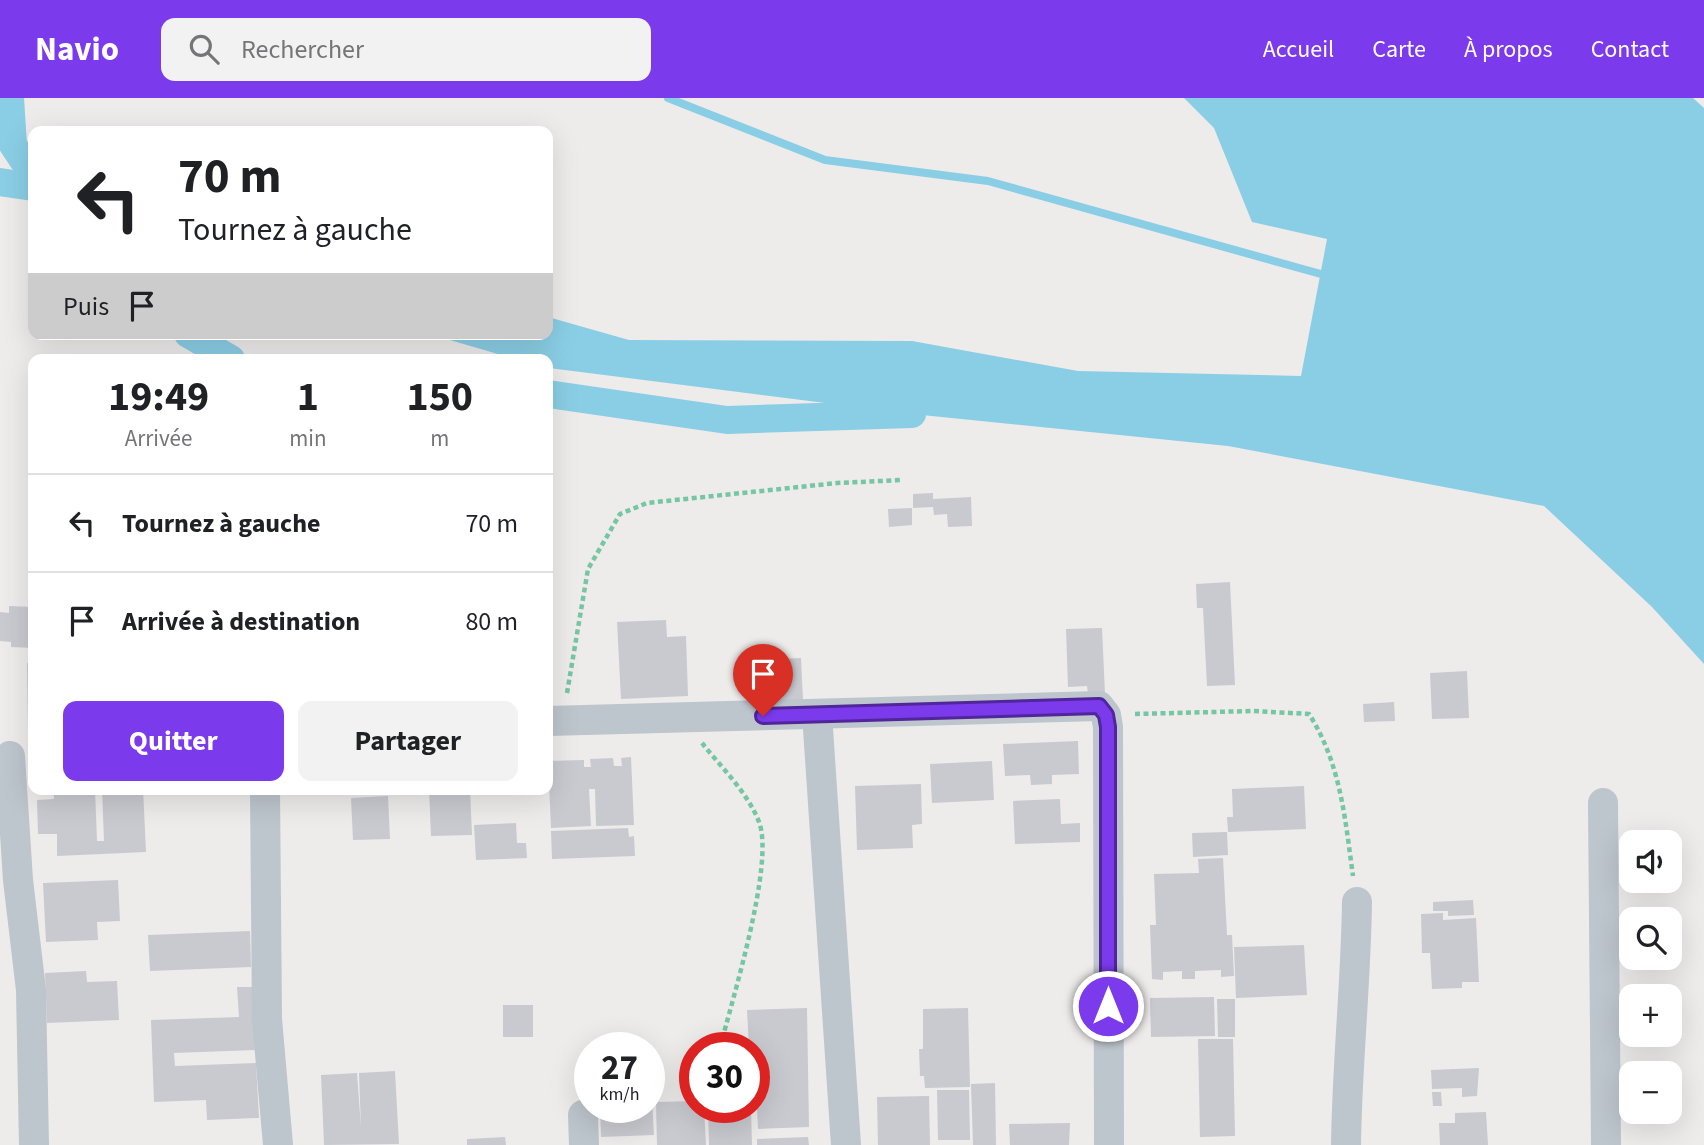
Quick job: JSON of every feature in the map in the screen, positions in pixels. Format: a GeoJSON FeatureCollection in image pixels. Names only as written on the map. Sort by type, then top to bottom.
{"type":"FeatureCollection","features":[{"type":"Feature","properties":{"kind":"street"},"geometry":{"type":"LineString","coordinates":[[555,721],[1099,706],[1106,715],[1109,1145]]}},
{"type":"Feature","properties":{"kind":"street"},"geometry":{"type":"LineString","coordinates":[[817,714],[846,1145]]}},
{"type":"Feature","properties":{"kind":"street"},"geometry":{"type":"LineString","coordinates":[[14,756],[18,880],[31,990],[34,1145]]}},
{"type":"Feature","properties":{"kind":"street"},"geometry":{"type":"LineString","coordinates":[[265,795],[267,1019],[278,1145]]}},
{"type":"Feature","properties":{"kind":"street"},"geometry":{"type":"LineString","coordinates":[[1603,803],[1606,1145]]}},
{"type":"Feature","properties":{"kind":"street"},"geometry":{"type":"LineString","coordinates":[[1346,1145],[1346,1087],[1355,998],[1357,902]]}},
{"type":"Feature","properties":{"kind":"street"},"geometry":{"type":"LineString","coordinates":[[583,1123],[584,1145]]}},
{"type":"Feature","properties":{"kind":"path"},"geometry":{"type":"LineString","coordinates":[[555,721],[588,569],[620,514],[647,503],[902,480]]}},
{"type":"Feature","properties":{"kind":"path"},"geometry":{"type":"LineString","coordinates":[[1106,715],[1253,711],[1309,714],[1326,740],[1341,791],[1357,902]]}},
{"type":"Feature","properties":{"kind":"path"},"geometry":{"type":"LineString","coordinates":[[682,718],[748,803],[759,821],[765,844],[760,883],[724,1032]]}},
{"type":"Feature","properties":{"kind":"water"},"geometry":{"type":"Polygon","coordinates":[[[1184,98],[1693,98],[1704,108],[1704,664],[1652,607],[1544,506],[1228,446],[912,414],[553,369],[553,354],[498,354],[450,340],[553,340],[553,318],[629,340],[912,341],[1078,371],[1301,376],[1327,239],[1252,222],[1214,128],[1184,98]]]}},
{"type":"Feature","properties":{"kind":"building"},"geometry":{"type":"Polygon","coordinates":[[[933,493],[933,499],[971,497],[972,526],[948,527],[947,514],[934,515],[933,507],[913,508],[913,494],[933,493]]]}},
{"type":"Feature","properties":{"kind":"building"},"geometry":{"type":"Polygon","coordinates":[[[912,508],[912,525],[889,527],[888,509],[912,508]]]}},
{"type":"Feature","properties":{"kind":"building"},"geometry":{"type":"Polygon","coordinates":[[[1230,582],[1235,685],[1207,686],[1203,608],[1197,608],[1196,584],[1230,582]]]}},
{"type":"Feature","properties":{"kind":"building"},"geometry":{"type":"Polygon","coordinates":[[[9,606],[28,607],[28,648],[11,647],[11,642],[0,641],[0,612],[9,613],[9,606]]]}},
{"type":"Feature","properties":{"kind":"building"},"geometry":{"type":"Polygon","coordinates":[[[666,620],[667,637],[686,636],[688,696],[621,699],[617,622],[666,620]]]}},
{"type":"Feature","properties":{"kind":"building"},"geometry":{"type":"Polygon","coordinates":[[[1102,628],[1105,694],[1088,694],[1087,686],[1068,687],[1066,629],[1102,628]]]}},
{"type":"Feature","properties":{"kind":"building"},"geometry":{"type":"Polygon","coordinates":[[[801,658],[803,700],[760,702],[758,660],[801,658]]]}},
{"type":"Feature","properties":{"kind":"building"},"geometry":{"type":"Polygon","coordinates":[[[27,663],[28,663],[28,728],[27,663]]]}},
{"type":"Feature","properties":{"kind":"building"},"geometry":{"type":"Polygon","coordinates":[[[1467,671],[1469,718],[1432,719],[1430,673],[1467,671]]]}},
{"type":"Feature","properties":{"kind":"building"},"geometry":{"type":"Polygon","coordinates":[[[1394,702],[1395,721],[1364,722],[1363,704],[1394,702]]]}},
{"type":"Feature","properties":{"kind":"building"},"geometry":{"type":"Polygon","coordinates":[[[1078,741],[1079,774],[1052,775],[1052,784],[1031,785],[1030,775],[1005,776],[1003,744],[1078,741]]]}},
{"type":"Feature","properties":{"kind":"building"},"geometry":{"type":"Polygon","coordinates":[[[631,757],[634,825],[596,826],[595,789],[589,789],[591,826],[551,828],[550,795],[553,795],[553,761],[584,760],[584,767],[591,767],[590,759],[613,758],[614,766],[622,766],[621,758],[631,757]]]}},
{"type":"Feature","properties":{"kind":"building"},"geometry":{"type":"Polygon","coordinates":[[[992,761],[994,800],[932,803],[930,764],[992,761]]]}},
{"type":"Feature","properties":{"kind":"building"},"geometry":{"type":"Polygon","coordinates":[[[921,784],[922,824],[912,825],[913,848],[857,850],[855,786],[921,784]]]}},
{"type":"Feature","properties":{"kind":"building"},"geometry":{"type":"Polygon","coordinates":[[[1304,786],[1306,829],[1228,832],[1227,817],[1233,817],[1232,789],[1304,786]]]}},
{"type":"Feature","properties":{"kind":"building"},"geometry":{"type":"Polygon","coordinates":[[[54,795],[95,795],[97,841],[104,841],[102,795],[143,795],[146,852],[57,856],[57,834],[38,834],[37,800],[54,799],[54,795]]]}},
{"type":"Feature","properties":{"kind":"building"},"geometry":{"type":"Polygon","coordinates":[[[429,795],[470,795],[472,835],[431,836],[429,795]]]}},
{"type":"Feature","properties":{"kind":"building"},"geometry":{"type":"Polygon","coordinates":[[[388,796],[390,839],[353,840],[351,798],[388,796]]]}},
{"type":"Feature","properties":{"kind":"building"},"geometry":{"type":"Polygon","coordinates":[[[1060,799],[1061,824],[1080,823],[1080,842],[1015,844],[1013,801],[1060,799]]]}},
{"type":"Feature","properties":{"kind":"building"},"geometry":{"type":"Polygon","coordinates":[[[516,823],[517,843],[526,843],[527,858],[476,860],[474,825],[516,823]]]}},
{"type":"Feature","properties":{"kind":"building"},"geometry":{"type":"Polygon","coordinates":[[[628,828],[629,837],[634,836],[635,856],[552,859],[551,831],[628,828]]]}},
{"type":"Feature","properties":{"kind":"building"},"geometry":{"type":"Polygon","coordinates":[[[1227,832],[1228,855],[1193,857],[1192,833],[1227,832]]]}},
{"type":"Feature","properties":{"kind":"building"},"geometry":{"type":"Polygon","coordinates":[[[1223,858],[1227,935],[1232,935],[1234,976],[1221,977],[1221,970],[1195,971],[1195,979],[1182,979],[1182,971],[1163,972],[1163,980],[1152,979],[1150,925],[1156,925],[1154,874],[1199,873],[1198,859],[1223,858]]]}},
{"type":"Feature","properties":{"kind":"building"},"geometry":{"type":"Polygon","coordinates":[[[118,880],[120,921],[97,922],[98,940],[46,942],[43,883],[118,880]]]}},
{"type":"Feature","properties":{"kind":"building"},"geometry":{"type":"Polygon","coordinates":[[[1473,900],[1474,915],[1448,916],[1448,911],[1433,911],[1433,902],[1473,900]]]}},
{"type":"Feature","properties":{"kind":"building"},"geometry":{"type":"Polygon","coordinates":[[[1443,913],[1443,920],[1476,918],[1479,982],[1462,982],[1462,988],[1432,989],[1430,953],[1422,953],[1421,914],[1443,913]]]}},
{"type":"Feature","properties":{"kind":"building"},"geometry":{"type":"Polygon","coordinates":[[[250,931],[251,967],[150,971],[148,935],[250,931]]]}},
{"type":"Feature","properties":{"kind":"building"},"geometry":{"type":"Polygon","coordinates":[[[1304,945],[1307,995],[1236,998],[1234,947],[1304,945]]]}},
{"type":"Feature","properties":{"kind":"building"},"geometry":{"type":"Polygon","coordinates":[[[86,971],[87,982],[117,981],[119,1020],[47,1023],[45,973],[86,971]]]}},
{"type":"Feature","properties":{"kind":"building"},"geometry":{"type":"Polygon","coordinates":[[[237,987],[252,987],[255,1050],[174,1053],[175,1066],[256,1063],[259,1118],[207,1120],[206,1100],[154,1102],[151,1020],[239,1017],[237,987]]]}},
{"type":"Feature","properties":{"kind":"building"},"geometry":{"type":"Polygon","coordinates":[[[1214,997],[1215,1036],[1151,1037],[1150,998],[1214,997]]]}},
{"type":"Feature","properties":{"kind":"building"},"geometry":{"type":"Polygon","coordinates":[[[1217,999],[1235,999],[1235,1037],[1218,1037],[1217,999]]]}},
{"type":"Feature","properties":{"kind":"building"},"geometry":{"type":"Polygon","coordinates":[[[503,1005],[533,1005],[533,1037],[503,1037],[503,1005]]]}},
{"type":"Feature","properties":{"kind":"building"},"geometry":{"type":"Polygon","coordinates":[[[807,1008],[809,1127],[758,1129],[758,1123],[770,1123],[770,1032],[748,1032],[747,1010],[807,1008]]]}},
{"type":"Feature","properties":{"kind":"building"},"geometry":{"type":"Polygon","coordinates":[[[968,1008],[970,1087],[925,1088],[924,1076],[920,1076],[919,1049],[923,1049],[923,1009],[968,1008]]]}},
{"type":"Feature","properties":{"kind":"building"},"geometry":{"type":"Polygon","coordinates":[[[1198,1039],[1233,1039],[1235,1136],[1200,1137],[1198,1039]]]}},
{"type":"Feature","properties":{"kind":"building"},"geometry":{"type":"Polygon","coordinates":[[[1479,1068],[1477,1096],[1462,1097],[1462,1088],[1432,1089],[1431,1070],[1479,1068]]]}},
{"type":"Feature","properties":{"kind":"building"},"geometry":{"type":"Polygon","coordinates":[[[395,1071],[399,1144],[324,1145],[321,1075],[357,1073],[361,1128],[359,1073],[395,1071]]]}},
{"type":"Feature","properties":{"kind":"building"},"geometry":{"type":"Polygon","coordinates":[[[995,1083],[996,1145],[973,1145],[971,1084],[995,1083]]]}},
{"type":"Feature","properties":{"kind":"building"},"geometry":{"type":"Polygon","coordinates":[[[937,1090],[969,1090],[970,1140],[938,1140],[937,1090]]]}},
{"type":"Feature","properties":{"kind":"building"},"geometry":{"type":"Polygon","coordinates":[[[1432,1092],[1441,1092],[1442,1106],[1433,1106],[1432,1092]]]}},
{"type":"Feature","properties":{"kind":"building"},"geometry":{"type":"Polygon","coordinates":[[[929,1096],[930,1145],[878,1145],[877,1097],[929,1096]]]}},
{"type":"Feature","properties":{"kind":"building"},"geometry":{"type":"Polygon","coordinates":[[[679,1101],[679,1123],[705,1123],[706,1145],[657,1145],[656,1123],[665,1123],[665,1102],[679,1101]]]}},
{"type":"Feature","properties":{"kind":"building"},"geometry":{"type":"Polygon","coordinates":[[[1486,1112],[1488,1145],[1440,1145],[1439,1123],[1455,1123],[1455,1113],[1486,1112]]]}},
{"type":"Feature","properties":{"kind":"building"},"geometry":{"type":"Polygon","coordinates":[[[601,1123],[653,1123],[654,1135],[601,1137],[601,1123]]]}},
{"type":"Feature","properties":{"kind":"building"},"geometry":{"type":"Polygon","coordinates":[[[708,1123],[751,1123],[752,1145],[709,1145],[708,1123]]]}},
{"type":"Feature","properties":{"kind":"building"},"geometry":{"type":"Polygon","coordinates":[[[1070,1123],[1069,1145],[1010,1145],[1009,1124],[1070,1123]]]}},
{"type":"Feature","properties":{"kind":"building"},"geometry":{"type":"Polygon","coordinates":[[[505,1137],[506,1145],[467,1145],[467,1139],[505,1137]]]}},
{"type":"Feature","properties":{"kind":"building"},"geometry":{"type":"Polygon","coordinates":[[[808,1137],[809,1145],[757,1145],[757,1139],[808,1137]]]}},
{"type":"Feature","properties":{"kind":"waterway"},"geometry":{"type":"LineString","coordinates":[[10,98],[13,145],[28,168]]}},
{"type":"Feature","properties":{"kind":"waterway"},"geometry":{"type":"LineString","coordinates":[[668,98],[825,160],[988,181],[1328,276]]}},
{"type":"Feature","properties":{"kind":"waterway"},"geometry":{"type":"LineString","coordinates":[[0,182],[28,186]]}},
{"type":"Feature","properties":{"kind":"waterway"},"geometry":{"type":"LineString","coordinates":[[198,340],[222,354]]}},
{"type":"Feature","properties":{"kind":"waterway"},"geometry":{"type":"LineString","coordinates":[[553,395],[727,420],[912,414]]}},
{"type":"Feature","properties":{"kind":"route"},"geometry":{"type":"LineString","coordinates":[[763,716],[1099,706],[1106,715],[1108,727],[1108,1006]]}}]}
